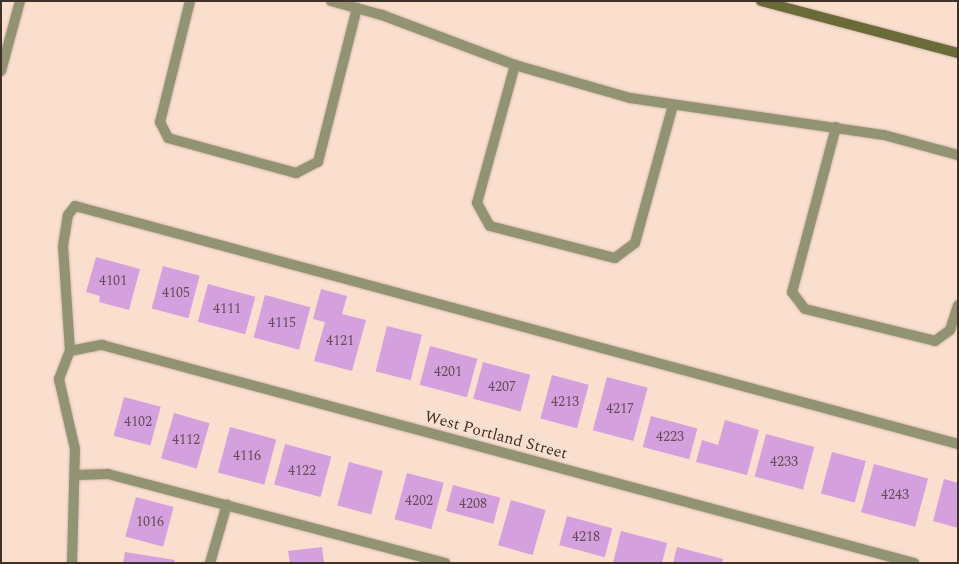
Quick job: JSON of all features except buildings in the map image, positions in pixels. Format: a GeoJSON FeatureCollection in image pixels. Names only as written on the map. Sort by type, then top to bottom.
{"type":"FeatureCollection","features":[{"type":"Feature","properties":{"kind":"street"},"geometry":{"type":"LineString","coordinates":[[1,71],[20,1]]}},
{"type":"Feature","properties":{"kind":"street"},"geometry":{"type":"LineString","coordinates":[[190,1],[160,122],[168,138],[296,173],[318,162],[357,8]]}},
{"type":"Feature","properties":{"kind":"street"},"geometry":{"type":"LineString","coordinates":[[331,1],[357,8],[515,65],[630,98],[884,135],[958,155]]}},
{"type":"Feature","properties":{"kind":"street"},"geometry":{"type":"LineString","coordinates":[[761,1],[958,53]]}},
{"type":"Feature","properties":{"kind":"street"},"geometry":{"type":"LineString","coordinates":[[515,65],[477,203],[490,226],[605,256],[615,258],[635,243],[673,105]]}},
{"type":"Feature","properties":{"kind":"street"},"geometry":{"type":"LineString","coordinates":[[836,127],[792,292],[804,309],[935,341],[950,330],[958,305]]}},
{"type":"Feature","properties":{"kind":"street"},"geometry":{"type":"LineString","coordinates":[[72,563],[76,475],[69,410],[59,379],[70,351],[63,246],[68,215],[75,206],[958,444]]}},
{"type":"Feature","properties":{"kind":"street","name":"West Portland Street"},"geometry":{"type":"LineString","coordinates":[[70,351],[102,345],[914,563]]}},
{"type":"Feature","properties":{"kind":"street"},"geometry":{"type":"LineString","coordinates":[[76,475],[108,474],[445,563]]}},
{"type":"Feature","properties":{"kind":"street"},"geometry":{"type":"LineString","coordinates":[[210,563],[227,504]]}}]}
